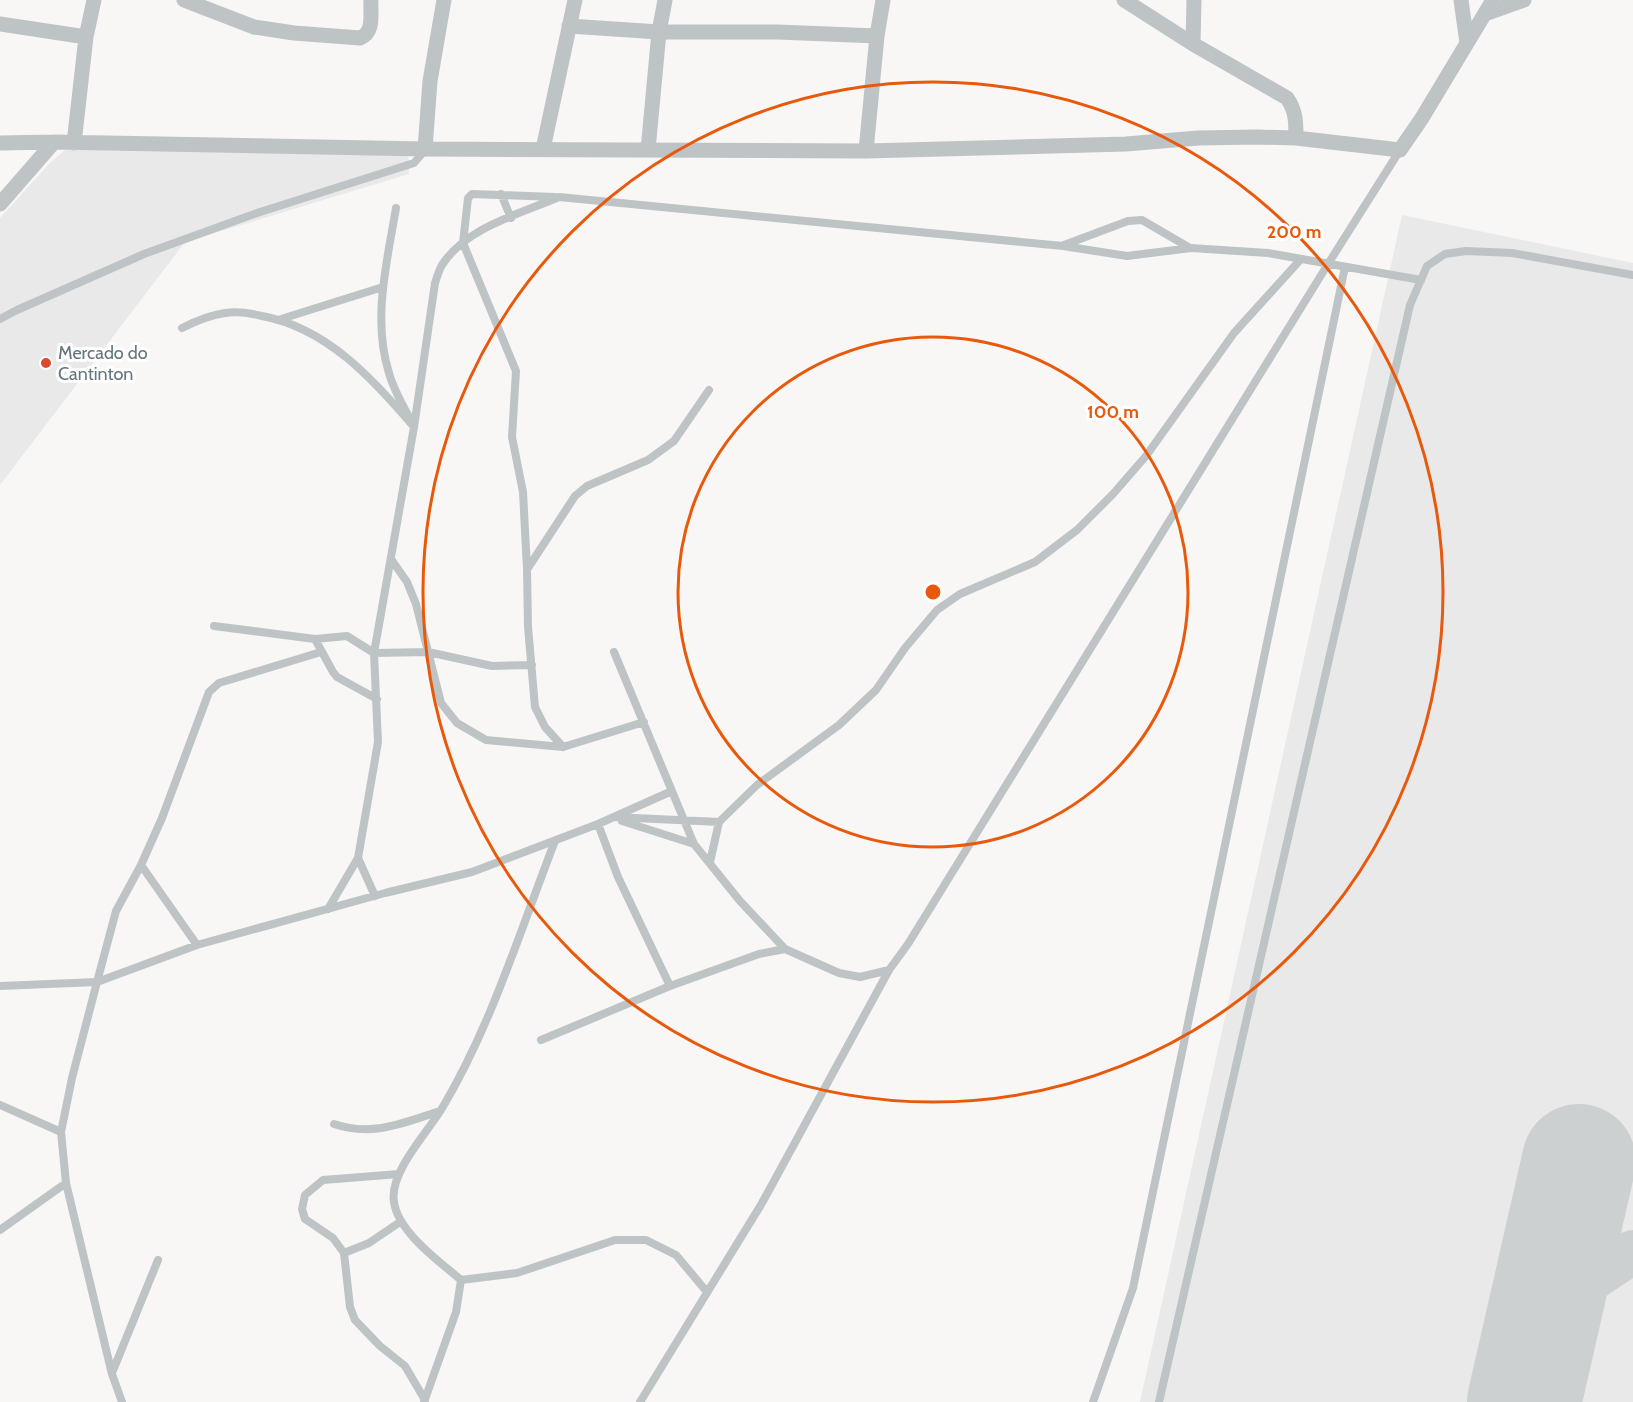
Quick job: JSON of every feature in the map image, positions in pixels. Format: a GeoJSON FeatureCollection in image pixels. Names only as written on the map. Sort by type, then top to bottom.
{"type":"FeatureCollection","features":[{"type":"Feature","properties":{"kind":"street"},"geometry":{"type":"LineString","coordinates":[[74,143],[86,37],[94,0]]}},
{"type":"Feature","properties":{"kind":"street"},"geometry":{"type":"LineString","coordinates":[[184,0],[254,27],[294,33],[360,38],[366,36],[370,29],[371,0]]}},
{"type":"Feature","properties":{"kind":"street"},"geometry":{"type":"LineString","coordinates":[[425,149],[430,81],[444,0]]}},
{"type":"Feature","properties":{"kind":"street"},"geometry":{"type":"LineString","coordinates":[[543,149],[575,0]]}},
{"type":"Feature","properties":{"kind":"street"},"geometry":{"type":"LineString","coordinates":[[648,150],[659,32],[665,0]]}},
{"type":"Feature","properties":{"kind":"street"},"geometry":{"type":"LineString","coordinates":[[866,151],[877,36],[883,0]]}},
{"type":"Feature","properties":{"kind":"street"},"geometry":{"type":"LineString","coordinates":[[1124,0],[1193,44],[1287,98],[1296,116],[1296,138]]}},
{"type":"Feature","properties":{"kind":"street"},"geometry":{"type":"LineString","coordinates":[[1193,44],[1194,0]]}},
{"type":"Feature","properties":{"kind":"street"},"geometry":{"type":"LineString","coordinates":[[1461,0],[1467,43]]}},
{"type":"Feature","properties":{"kind":"street"},"geometry":{"type":"LineString","coordinates":[[0,143],[425,149],[866,151],[1126,144],[1198,138],[1296,138],[1400,150],[1494,0]]}},
{"type":"Feature","properties":{"kind":"street"},"geometry":{"type":"LineString","coordinates":[[1485,14],[1524,0]]}},
{"type":"Feature","properties":{"kind":"street"},"geometry":{"type":"LineString","coordinates":[[0,24],[86,37]]}},
{"type":"Feature","properties":{"kind":"street"},"geometry":{"type":"LineString","coordinates":[[569,26],[659,32],[778,32],[877,36]]}},
{"type":"Feature","properties":{"kind":"street"},"geometry":{"type":"LineString","coordinates":[[0,204],[54,142]]}},
{"type":"Feature","properties":{"kind":"lane"},"geometry":{"type":"LineString","coordinates":[[0,319],[144,254],[257,213],[414,163],[425,149]]}},
{"type":"Feature","properties":{"kind":"lane"},"geometry":{"type":"LineString","coordinates":[[640,1402],[762,1203],[889,970],[908,944],[1400,150]]}},
{"type":"Feature","properties":{"kind":"lane"},"geometry":{"type":"LineString","coordinates":[[563,747],[545,727],[536,707],[528,627],[523,492],[512,436],[516,371],[463,243],[468,198],[472,194],[560,197],[1063,246],[1127,256],[1191,248],[1268,253],[1420,280]]}},
{"type":"Feature","properties":{"kind":"lane"},"geometry":{"type":"LineString","coordinates":[[501,194],[511,218]]}},
{"type":"Feature","properties":{"kind":"lane"},"geometry":{"type":"LineString","coordinates":[[328,909],[358,858],[378,742],[374,652],[414,427],[435,283],[442,266],[463,243],[489,227],[560,197]]}},
{"type":"Feature","properties":{"kind":"lane"},"geometry":{"type":"LineString","coordinates":[[396,208],[383,287],[381,324],[388,372],[414,427]]}},
{"type":"Feature","properties":{"kind":"lane"},"geometry":{"type":"LineString","coordinates":[[1063,246],[1128,221],[1142,220],[1191,248]]}},
{"type":"Feature","properties":{"kind":"lane"},"geometry":{"type":"LineString","coordinates":[[1159,1402],[1408,317],[1420,280],[1426,266],[1445,254],[1466,251],[1512,253],[1633,275]]}},
{"type":"Feature","properties":{"kind":"lane"},"geometry":{"type":"LineString","coordinates":[[710,862],[719,822],[757,784],[840,725],[876,690],[905,648],[938,610],[960,594],[1035,562],[1077,530],[1113,494],[1146,456],[1234,333],[1301,259]]}},
{"type":"Feature","properties":{"kind":"lane"},"geometry":{"type":"LineString","coordinates":[[1093,1402],[1133,1288],[1345,267]]}},
{"type":"Feature","properties":{"kind":"lane"},"geometry":{"type":"LineString","coordinates":[[281,319],[383,287]]}},
{"type":"Feature","properties":{"kind":"lane"},"geometry":{"type":"LineString","coordinates":[[182,328],[204,317],[226,312],[250,313],[281,319],[322,338],[385,393],[414,427]]}},
{"type":"Feature","properties":{"kind":"lane"},"geometry":{"type":"LineString","coordinates":[[527,568],[575,496],[587,486],[648,460],[674,441],[710,390]]}},
{"type":"Feature","properties":{"kind":"lane"},"geometry":{"type":"LineString","coordinates":[[391,560],[407,582],[417,604],[441,703],[457,723],[486,740],[563,747],[644,722]]}},
{"type":"Feature","properties":{"kind":"lane"},"geometry":{"type":"LineString","coordinates":[[214,626],[315,639],[347,636],[374,652],[428,652],[492,666],[532,665]]}},
{"type":"Feature","properties":{"kind":"lane"},"geometry":{"type":"LineString","coordinates":[[315,639],[337,677],[377,699]]}},
{"type":"Feature","properties":{"kind":"lane"},"geometry":{"type":"LineString","coordinates":[[122,1402],[112,1374],[66,1183],[61,1132],[72,1078],[97,981],[116,911],[141,865],[162,818],[208,692],[219,683],[321,652]]}},
{"type":"Feature","properties":{"kind":"lane"},"geometry":{"type":"LineString","coordinates":[[614,652],[694,844],[740,901],[785,949],[839,973],[860,977],[889,970]]}},
{"type":"Feature","properties":{"kind":"lane"},"geometry":{"type":"LineString","coordinates":[[0,986],[97,981],[197,945],[472,872],[598,824],[672,791]]}},
{"type":"Feature","properties":{"kind":"lane"},"geometry":{"type":"LineString","coordinates":[[612,817],[719,822]]}},
{"type":"Feature","properties":{"kind":"lane"},"geometry":{"type":"LineString","coordinates":[[612,817],[694,844]]}},
{"type":"Feature","properties":{"kind":"lane"},"geometry":{"type":"LineString","coordinates":[[598,824],[618,877],[670,986]]}},
{"type":"Feature","properties":{"kind":"lane"},"geometry":{"type":"LineString","coordinates":[[555,841],[490,1009],[440,1111],[399,1174],[393,1201],[400,1222],[461,1280],[517,1273],[615,1240],[646,1240],[676,1255],[707,1292]]}},
{"type":"Feature","properties":{"kind":"lane"},"geometry":{"type":"LineString","coordinates":[[358,858],[375,896]]}},
{"type":"Feature","properties":{"kind":"lane"},"geometry":{"type":"LineString","coordinates":[[141,865],[197,945]]}},
{"type":"Feature","properties":{"kind":"lane"},"geometry":{"type":"LineString","coordinates":[[541,1040],[670,986],[759,954],[785,949]]}},
{"type":"Feature","properties":{"kind":"lane"},"geometry":{"type":"LineString","coordinates":[[0,1105],[61,1132]]}},
{"type":"Feature","properties":{"kind":"lane"},"geometry":{"type":"LineString","coordinates":[[334,1124],[365,1130],[385,1129],[440,1111]]}},
{"type":"Feature","properties":{"kind":"lane"},"geometry":{"type":"LineString","coordinates":[[399,1174],[323,1180],[305,1195],[302,1209],[305,1219],[333,1238],[344,1253],[350,1307],[354,1320],[380,1346],[405,1366],[425,1401]]}},
{"type":"Feature","properties":{"kind":"lane"},"geometry":{"type":"LineString","coordinates":[[0,1230],[66,1183]]}},
{"type":"Feature","properties":{"kind":"lane"},"geometry":{"type":"LineString","coordinates":[[344,1253],[369,1243],[400,1222]]}},
{"type":"Feature","properties":{"kind":"lane"},"geometry":{"type":"LineString","coordinates":[[112,1374],[158,1260]]}},
{"type":"Feature","properties":{"kind":"lane"},"geometry":{"type":"LineString","coordinates":[[425,1401],[456,1312],[461,1280]]}},
{"type":"Feature","properties":{"kind":"shaded area","name":"Mercado do Cantinton"},"geometry":{"type":"Polygon","coordinates":[[[408,147],[409,174],[185,242],[0,485],[0,218],[49,164],[65,150],[408,147]]]}},
{"type":"Feature","properties":{"kind":"shaded area"},"geometry":{"type":"Polygon","coordinates":[[[1402,215],[1633,263],[1633,1402],[1140,1402],[1402,215]]]}},
{"type":"Feature","properties":{"kind":"taxiway"},"geometry":{"type":"LineString","coordinates":[[1540,1333],[1580,1286],[1623,1257],[1633,1253]]}},
{"type":"Feature","properties":{"kind":"runway"},"geometry":{"type":"LineString","coordinates":[[1524,1402],[1579,1161]]}},
{"type":"Feature","properties":{"kind":"place","name":"Mercado do Cantinton"},"geometry":{"type":"Point","coordinates":[46,363]}}]}
